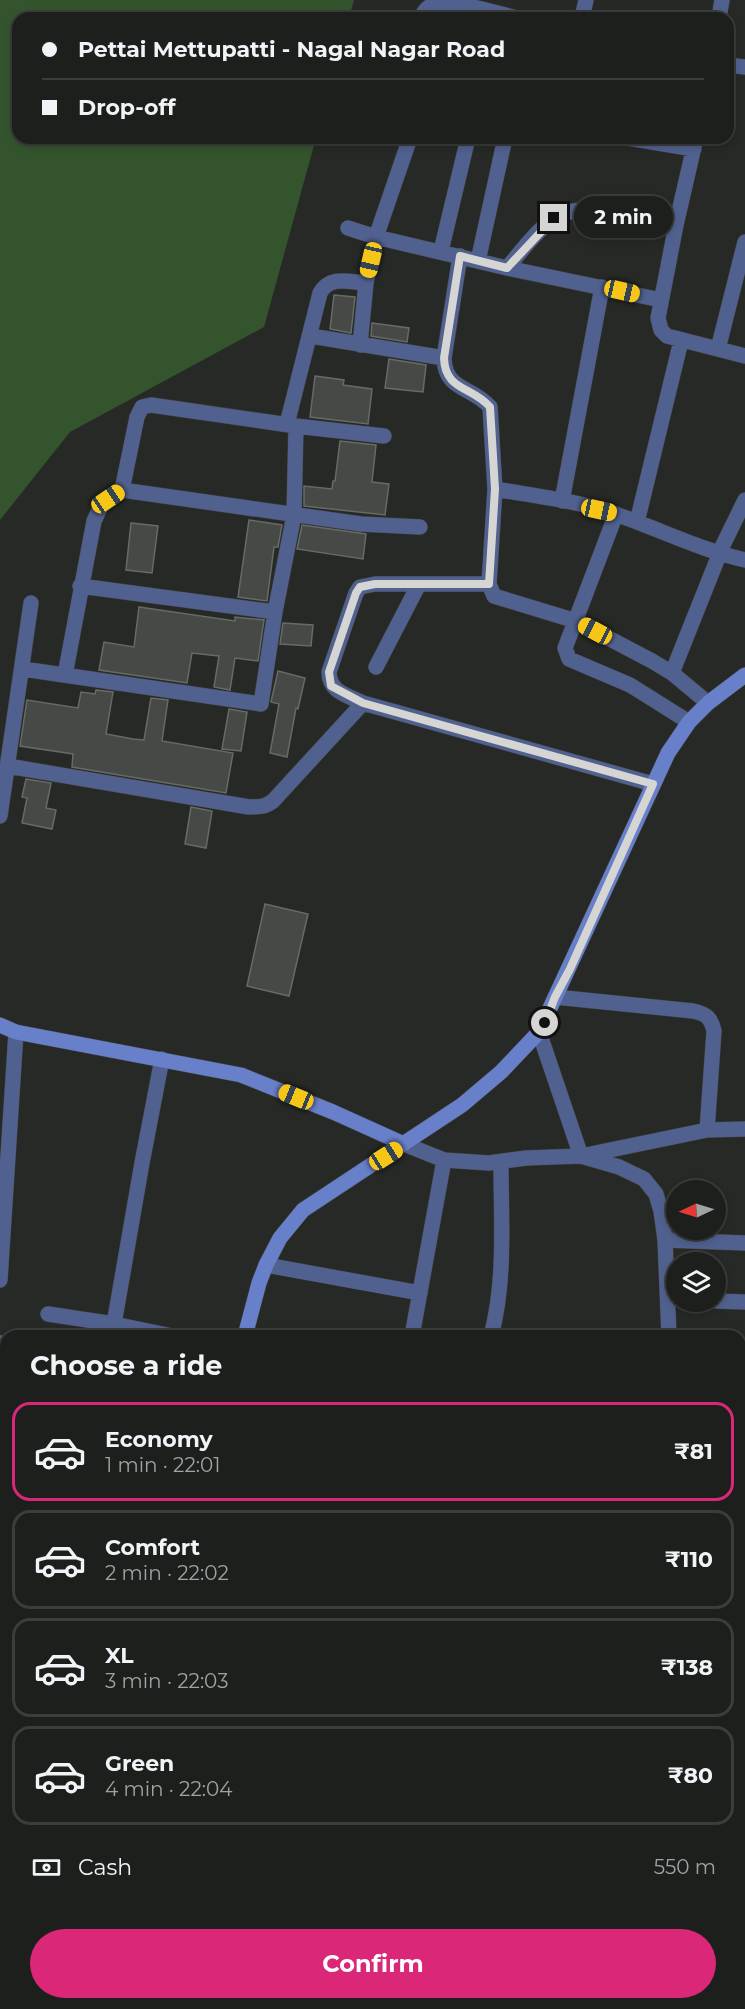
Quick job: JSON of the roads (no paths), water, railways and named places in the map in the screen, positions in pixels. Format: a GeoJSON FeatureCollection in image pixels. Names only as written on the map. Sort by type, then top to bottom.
{"type":"FeatureCollection","features":[{"type":"Feature","properties":{"kind":"main road"},"geometry":{"type":"LineString","coordinates":[[247,1330],[266,1265],[280,1238],[303,1210],[470,1098],[501,1072],[539,1032],[668,753],[689,722],[708,703],[745,675]]}},
{"type":"Feature","properties":{"kind":"main road"},"geometry":{"type":"LineString","coordinates":[[0,1025],[16,1032],[241,1075],[404,1144]]}},
{"type":"Feature","properties":{"kind":"street"},"geometry":{"type":"LineString","coordinates":[[424,12],[439,2],[466,3],[496,12]]}},
{"type":"Feature","properties":{"kind":"street"},"geometry":{"type":"LineString","coordinates":[[360,345],[366,283],[376,237],[408,144]]}},
{"type":"Feature","properties":{"kind":"street"},"geometry":{"type":"LineString","coordinates":[[441,251],[467,144]]}},
{"type":"Feature","properties":{"kind":"street"},"geometry":{"type":"LineString","coordinates":[[478,261],[504,144]]}},
{"type":"Feature","properties":{"kind":"street"},"geometry":{"type":"LineString","coordinates":[[695,144],[658,318],[661,330],[667,336],[745,356]]}},
{"type":"Feature","properties":{"kind":"street"},"geometry":{"type":"LineString","coordinates":[[507,268],[540,230],[567,211],[579,210],[676,225]]}},
{"type":"Feature","properties":{"kind":"street"},"geometry":{"type":"LineString","coordinates":[[348,228],[376,237],[507,268],[661,300]]}},
{"type":"Feature","properties":{"kind":"street"},"geometry":{"type":"LineString","coordinates":[[718,349],[745,242]]}},
{"type":"Feature","properties":{"kind":"street"},"geometry":{"type":"LineString","coordinates":[[460,256],[444,369],[448,378],[483,399],[490,407],[495,489],[489,584],[494,596],[576,621],[672,674],[708,703]]}},
{"type":"Feature","properties":{"kind":"street"},"geometry":{"type":"LineString","coordinates":[[23,669],[261,704],[275,612],[294,515],[292,425],[320,293],[324,287],[335,280],[366,283]]}},
{"type":"Feature","properties":{"kind":"street"},"geometry":{"type":"LineString","coordinates":[[562,501],[602,287]]}},
{"type":"Feature","properties":{"kind":"street"},"geometry":{"type":"LineString","coordinates":[[311,336],[444,358]]}},
{"type":"Feature","properties":{"kind":"street"},"geometry":{"type":"LineString","coordinates":[[637,522],[681,341]]}},
{"type":"Feature","properties":{"kind":"street"},"geometry":{"type":"LineString","coordinates":[[64,675],[94,521],[101,506],[122,490],[137,417],[146,406],[384,436]]}},
{"type":"Feature","properties":{"kind":"street"},"geometry":{"type":"LineString","coordinates":[[495,489],[562,501],[616,514],[720,555],[745,560]]}},
{"type":"Feature","properties":{"kind":"street"},"geometry":{"type":"LineString","coordinates":[[122,490],[361,524],[420,527]]}},
{"type":"Feature","properties":{"kind":"street"},"geometry":{"type":"LineString","coordinates":[[672,674],[745,500]]}},
{"type":"Feature","properties":{"kind":"street"},"geometry":{"type":"LineString","coordinates":[[616,514],[565,648],[569,659],[630,685],[689,722]]}},
{"type":"Feature","properties":{"kind":"street"},"geometry":{"type":"LineString","coordinates":[[489,584],[368,584],[360,587],[329,672],[331,686],[363,703],[653,784]]}},
{"type":"Feature","properties":{"kind":"street"},"geometry":{"type":"LineString","coordinates":[[376,667],[419,584]]}},
{"type":"Feature","properties":{"kind":"street"},"geometry":{"type":"LineString","coordinates":[[80,586],[275,612]]}},
{"type":"Feature","properties":{"kind":"street"},"geometry":{"type":"LineString","coordinates":[[0,816],[31,603]]}},
{"type":"Feature","properties":{"kind":"street"},"geometry":{"type":"LineString","coordinates":[[8,766],[249,807],[266,806],[363,703]]}},
{"type":"Feature","properties":{"kind":"street"},"geometry":{"type":"LineString","coordinates":[[555,997],[706,1014],[712,1021],[714,1031],[707,1130]]}},
{"type":"Feature","properties":{"kind":"street"},"geometry":{"type":"LineString","coordinates":[[0,1280],[6,1095],[16,1032]]}},
{"type":"Feature","properties":{"kind":"street"},"geometry":{"type":"LineString","coordinates":[[539,1032],[580,1156]]}},
{"type":"Feature","properties":{"kind":"street"},"geometry":{"type":"LineString","coordinates":[[114,1324],[162,1059]]}},
{"type":"Feature","properties":{"kind":"street"},"geometry":{"type":"LineString","coordinates":[[404,1144],[444,1160],[501,1162],[526,1158],[580,1156],[707,1130],[745,1129]]}},
{"type":"Feature","properties":{"kind":"street"},"geometry":{"type":"LineString","coordinates":[[580,1156],[619,1167],[644,1179],[656,1194],[661,1211],[666,1252]]}},
{"type":"Feature","properties":{"kind":"street"},"geometry":{"type":"LineString","coordinates":[[413,1330],[444,1160]]}},
{"type":"Feature","properties":{"kind":"street"},"geometry":{"type":"LineString","coordinates":[[492,1330],[500,1283],[501,1162]]}},
{"type":"Feature","properties":{"kind":"street"},"geometry":{"type":"LineString","coordinates":[[665,1240],[745,1243]]}},
{"type":"Feature","properties":{"kind":"street"},"geometry":{"type":"LineString","coordinates":[[266,1265],[420,1293]]}},
{"type":"Feature","properties":{"kind":"street"},"geometry":{"type":"LineString","coordinates":[[726,1301],[745,1302]]}},
{"type":"Feature","properties":{"kind":"street"},"geometry":{"type":"LineString","coordinates":[[669,1330],[671,1312]]}},
{"type":"Feature","properties":{"kind":"street"},"geometry":{"type":"LineString","coordinates":[[48,1314],[143,1330]]}}]}
